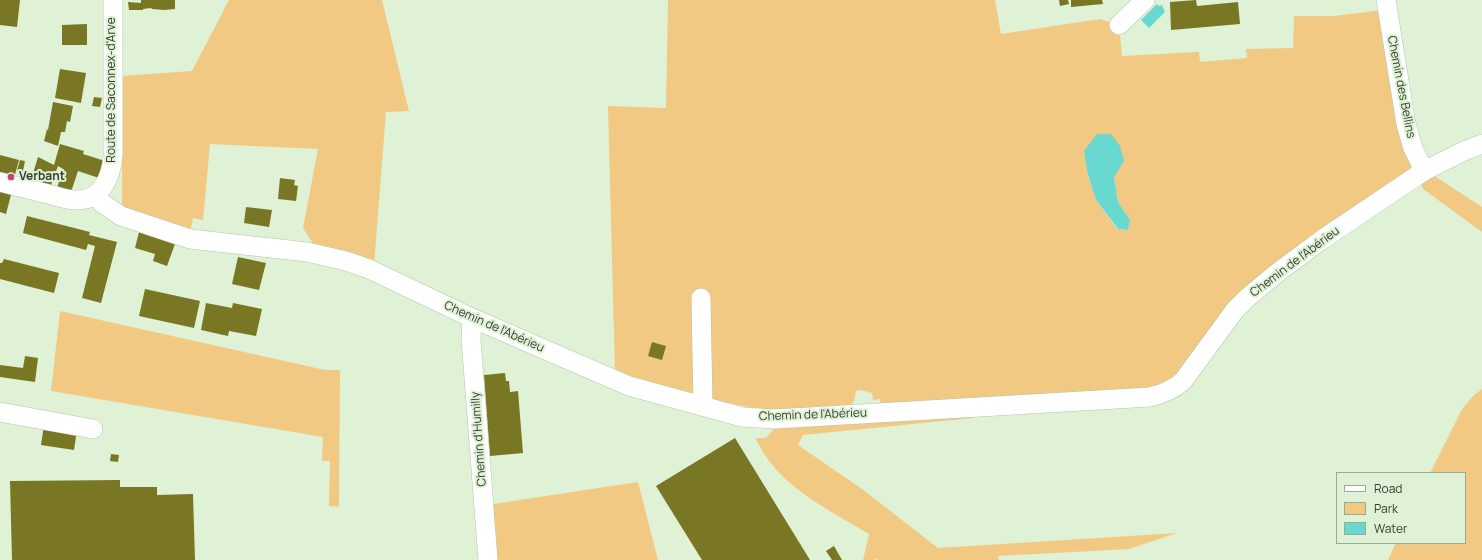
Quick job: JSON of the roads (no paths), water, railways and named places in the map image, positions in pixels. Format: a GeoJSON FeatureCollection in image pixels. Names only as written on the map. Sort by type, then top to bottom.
{"type":"FeatureCollection","features":[{"type":"Feature","properties":{"kind":"street","name":"Route de Saconnex-d'Arve"},"geometry":{"type":"LineString","coordinates":[[95,195],[105,186],[112,165],[113,0]]}},
{"type":"Feature","properties":{"kind":"street"},"geometry":{"type":"LineString","coordinates":[[1119,25],[1145,0]]}},
{"type":"Feature","properties":{"kind":"street","name":"Chemin des Bellins"},"geometry":{"type":"LineString","coordinates":[[1386,0],[1406,124],[1413,148],[1424,171]]}},
{"type":"Feature","properties":{"kind":"street","name":"Chemin de l'Abérieu"},"geometry":{"type":"LineString","coordinates":[[95,195],[102,203],[121,216],[190,239],[307,252],[346,261],[369,269],[472,318],[629,386],[742,417],[774,419],[1150,397],[1161,394],[1177,387],[1183,381],[1200,360],[1212,339],[1235,310],[1277,272],[1424,171],[1464,151],[1482,144]]}},
{"type":"Feature","properties":{"kind":"street"},"geometry":{"type":"LineString","coordinates":[[0,182],[70,200],[83,200],[95,195]]}},
{"type":"Feature","properties":{"kind":"street"},"geometry":{"type":"LineString","coordinates":[[701,298],[703,406]]}},
{"type":"Feature","properties":{"kind":"street","name":"Chemin d'Humilly"},"geometry":{"type":"LineString","coordinates":[[472,318],[471,339],[488,560]]}},
{"type":"Feature","properties":{"kind":"street"},"geometry":{"type":"LineString","coordinates":[[0,412],[93,429]]}},
{"type":"Feature","properties":{"kind":"water"},"geometry":{"type":"Polygon","coordinates":[[[1157,4],[1159,6],[1162,5],[1165,12],[1149,28],[1141,20],[1157,4]]]}},
{"type":"Feature","properties":{"kind":"water"},"geometry":{"type":"Polygon","coordinates":[[[1097,134],[1111,134],[1120,146],[1124,161],[1114,177],[1118,202],[1130,220],[1128,230],[1118,229],[1096,200],[1087,171],[1084,151],[1097,134]]]}},
{"type":"Feature","properties":{"kind":"place","name":"Verbant"},"geometry":{"type":"Point","coordinates":[11,177]}}]}
